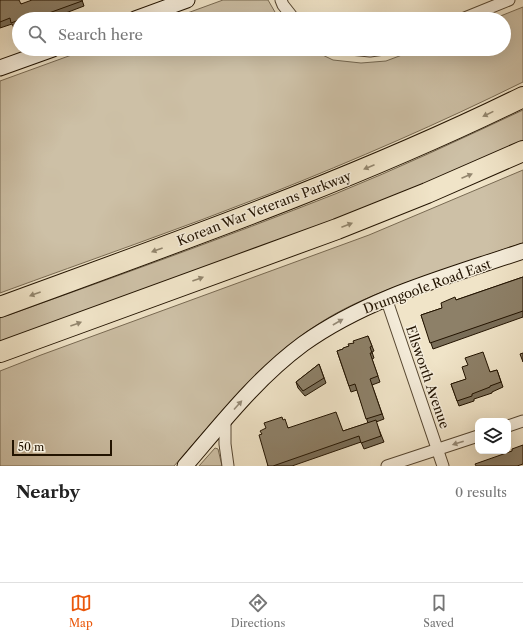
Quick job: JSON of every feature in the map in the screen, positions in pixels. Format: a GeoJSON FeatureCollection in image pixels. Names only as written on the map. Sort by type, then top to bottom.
{"type":"FeatureCollection","features":[{"type":"Feature","properties":{"kind":"highway","name":"Korean War Veterans Parkway"},"geometry":{"type":"LineString","coordinates":[[0,307],[293,199],[405,152],[523,97]]}},
{"type":"Feature","properties":{"kind":"highway"},"geometry":{"type":"LineString","coordinates":[[0,352],[337,229],[427,193],[523,151]]}},
{"type":"Feature","properties":{"kind":"main road"},"geometry":{"type":"LineString","coordinates":[[154,12],[187,0]]}},
{"type":"Feature","properties":{"kind":"main road"},"geometry":{"type":"LineString","coordinates":[[0,68],[33,56]]}},
{"type":"Feature","properties":{"kind":"main road","name":"Drumgoole Road East"},"geometry":{"type":"LineString","coordinates":[[185,466],[262,379],[302,345],[324,330],[386,298],[523,251]]}},
{"type":"Feature","properties":{"kind":"street"},"geometry":{"type":"LineString","coordinates":[[281,0],[288,12]]}},
{"type":"Feature","properties":{"kind":"street"},"geometry":{"type":"LineString","coordinates":[[479,12],[509,0]]}},
{"type":"Feature","properties":{"kind":"street","name":"Ellsworth Avenue"},"geometry":{"type":"LineString","coordinates":[[386,298],[443,466]]}},
{"type":"Feature","properties":{"kind":"street"},"geometry":{"type":"LineString","coordinates":[[226,419],[225,444],[228,466]]}},
{"type":"Feature","properties":{"kind":"street"},"geometry":{"type":"LineString","coordinates":[[511,425],[523,421]]}},
{"type":"Feature","properties":{"kind":"street"},"geometry":{"type":"LineString","coordinates":[[387,466],[475,437]]}},
{"type":"Feature","properties":{"kind":"shaded area"},"geometry":{"type":"Polygon","coordinates":[[[223,0],[268,0],[275,12],[190,12],[223,0]]]}},
{"type":"Feature","properties":{"kind":"shaded area"},"geometry":{"type":"Polygon","coordinates":[[[523,7],[523,82],[429,126],[269,194],[202,220],[0,293],[0,81],[69,56],[325,56],[333,60],[361,63],[386,61],[399,56],[511,56],[510,12],[523,7]]]}},
{"type":"Feature","properties":{"kind":"shaded area"},"geometry":{"type":"Polygon","coordinates":[[[523,110],[523,142],[411,191],[0,344],[0,318],[210,242],[335,194],[406,164],[523,110]]]}},
{"type":"Feature","properties":{"kind":"shaded area"},"geometry":{"type":"Polygon","coordinates":[[[523,170],[523,243],[386,290],[354,304],[323,321],[301,336],[262,369],[243,388],[174,466],[0,466],[0,371],[369,235],[523,170]]]}},
{"type":"Feature","properties":{"kind":"shaded area"},"geometry":{"type":"Polygon","coordinates":[[[215,448],[218,449],[222,466],[199,466],[215,448]]]}},
{"type":"Feature","properties":{"kind":"building"},"geometry":{"type":"Polygon","coordinates":[[[0,0],[19,0],[21,4],[32,0],[82,0],[52,12],[12,12],[12,23],[10,18],[0,22],[0,0]]]}},
{"type":"Feature","properties":{"kind":"building"},"geometry":{"type":"Polygon","coordinates":[[[523,277],[523,311],[430,343],[421,315],[442,308],[441,303],[455,297],[456,300],[523,277]]]}},
{"type":"Feature","properties":{"kind":"building"},"geometry":{"type":"Polygon","coordinates":[[[368,336],[372,346],[370,347],[372,353],[370,353],[378,376],[370,379],[382,414],[366,419],[355,384],[349,386],[337,351],[349,346],[348,344],[354,343],[353,341],[368,336]]]}},
{"type":"Feature","properties":{"kind":"building"},"geometry":{"type":"Polygon","coordinates":[[[483,352],[490,372],[497,370],[501,382],[472,394],[472,396],[457,401],[451,384],[466,379],[462,367],[468,365],[465,358],[483,352]]]}},
{"type":"Feature","properties":{"kind":"building"},"geometry":{"type":"Polygon","coordinates":[[[523,353],[523,362],[520,354],[523,353]]]}},
{"type":"Feature","properties":{"kind":"building"},"geometry":{"type":"Polygon","coordinates":[[[319,364],[324,378],[303,391],[296,382],[319,364]]]}},
{"type":"Feature","properties":{"kind":"building"},"geometry":{"type":"Polygon","coordinates":[[[336,412],[343,431],[376,420],[381,436],[361,443],[359,436],[273,466],[268,466],[259,435],[262,434],[260,431],[266,428],[264,423],[282,417],[283,420],[285,419],[288,428],[336,412]]]}},
{"type":"Feature","properties":{"kind":"building"},"geometry":{"type":"Polygon","coordinates":[[[523,445],[523,464],[517,466],[476,466],[475,464],[503,454],[511,454],[512,449],[523,445]]]}}]}
